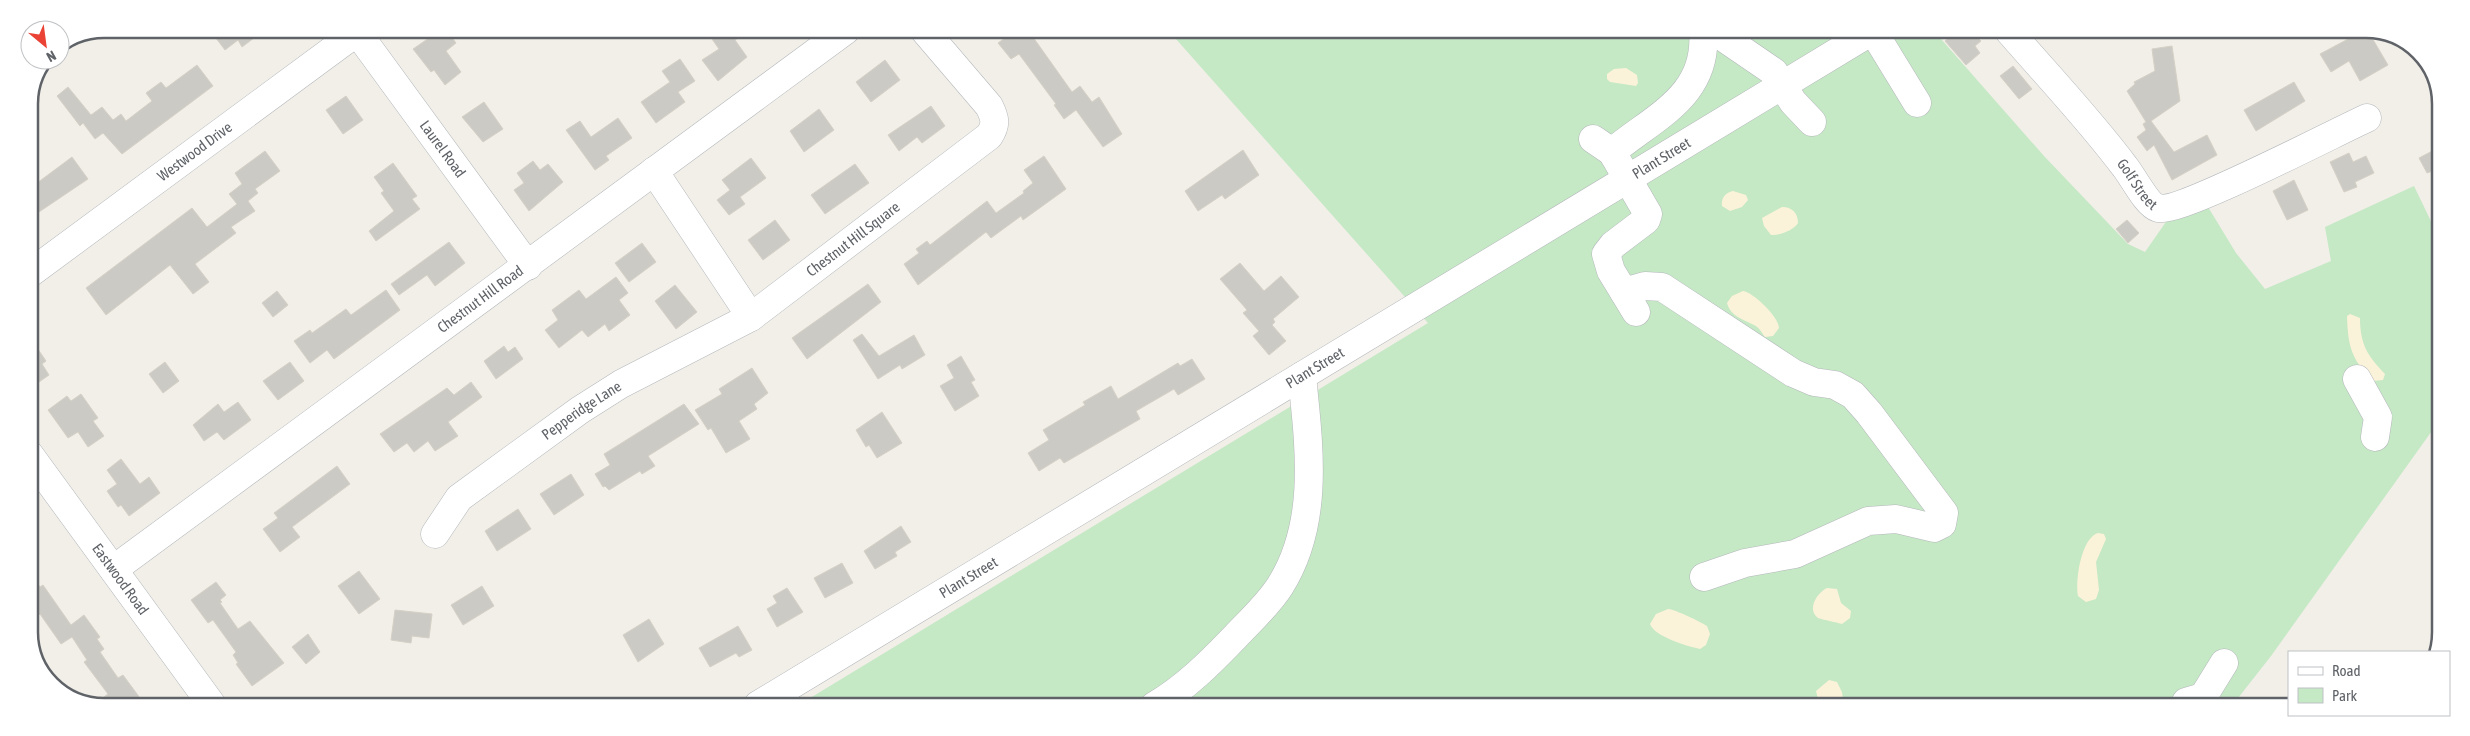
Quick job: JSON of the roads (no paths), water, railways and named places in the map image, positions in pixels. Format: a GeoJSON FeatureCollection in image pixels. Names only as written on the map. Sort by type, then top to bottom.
{"type":"FeatureCollection","features":[{"type":"Feature","properties":{"kind":"street","name":"Westwood Drive"},"geometry":{"type":"LineString","coordinates":[[38,267],[348,38]]}},
{"type":"Feature","properties":{"kind":"street","name":"Laurel Road"},"geometry":{"type":"LineString","coordinates":[[365,38],[528,266]]}},
{"type":"Feature","properties":{"kind":"street","name":"Chestnut Hill Road"},"geometry":{"type":"LineString","coordinates":[[114,569],[835,38]]}},
{"type":"Feature","properties":{"kind":"street","name":"Chestnut Hill Square"},"geometry":{"type":"LineString","coordinates":[[751,317],[980,145],[995,126],[994,117],[989,106],[931,38]]}},
{"type":"Feature","properties":{"kind":"street"},"geometry":{"type":"LineString","coordinates":[[1703,38],[1701,64],[1689,88],[1660,117],[1602,146],[1628,179],[1648,214],[1646,220],[1613,245],[1606,254],[1611,271],[1630,302],[1645,286],[1662,287],[1793,373],[1814,382],[1845,389],[1862,404],[1938,502],[1944,518],[1942,524],[1934,528],[1896,519],[1876,520],[1853,527],[1795,554],[1745,563],[1704,577]]}},
{"type":"Feature","properties":{"kind":"street"},"geometry":{"type":"LineString","coordinates":[[1725,38],[1774,72],[1793,102],[1812,122]]}},
{"type":"Feature","properties":{"kind":"street","name":"Plant Street"},"geometry":{"type":"LineString","coordinates":[[771,698],[1861,38]]}},
{"type":"Feature","properties":{"kind":"street"},"geometry":{"type":"LineString","coordinates":[[1877,38],[1917,103]]}},
{"type":"Feature","properties":{"kind":"street","name":"Golf Street"},"geometry":{"type":"LineString","coordinates":[[2015,38],[2122,163],[2151,204],[2160,209],[2180,205],[2243,178],[2367,118]]}},
{"type":"Feature","properties":{"kind":"street"},"geometry":{"type":"LineString","coordinates":[[654,171],[751,317]]}},
{"type":"Feature","properties":{"kind":"street","name":"Pepperidge Lane"},"geometry":{"type":"LineString","coordinates":[[436,534],[459,498],[580,410],[621,384],[751,317]]}},
{"type":"Feature","properties":{"kind":"street"},"geometry":{"type":"LineString","coordinates":[[1166,698],[1184,686],[1210,663],[1265,606],[1280,586],[1291,566],[1303,526],[1309,478],[1309,446],[1302,376]]}},
{"type":"Feature","properties":{"kind":"street"},"geometry":{"type":"LineString","coordinates":[[2357,380],[2378,417],[2375,437]]}},
{"type":"Feature","properties":{"kind":"street","name":"Eastwood Road"},"geometry":{"type":"LineString","coordinates":[[38,466],[114,569],[204,698]]}},
{"type":"Feature","properties":{"kind":"street"},"geometry":{"type":"LineString","coordinates":[[2201,694],[2224,663]]}}]}
